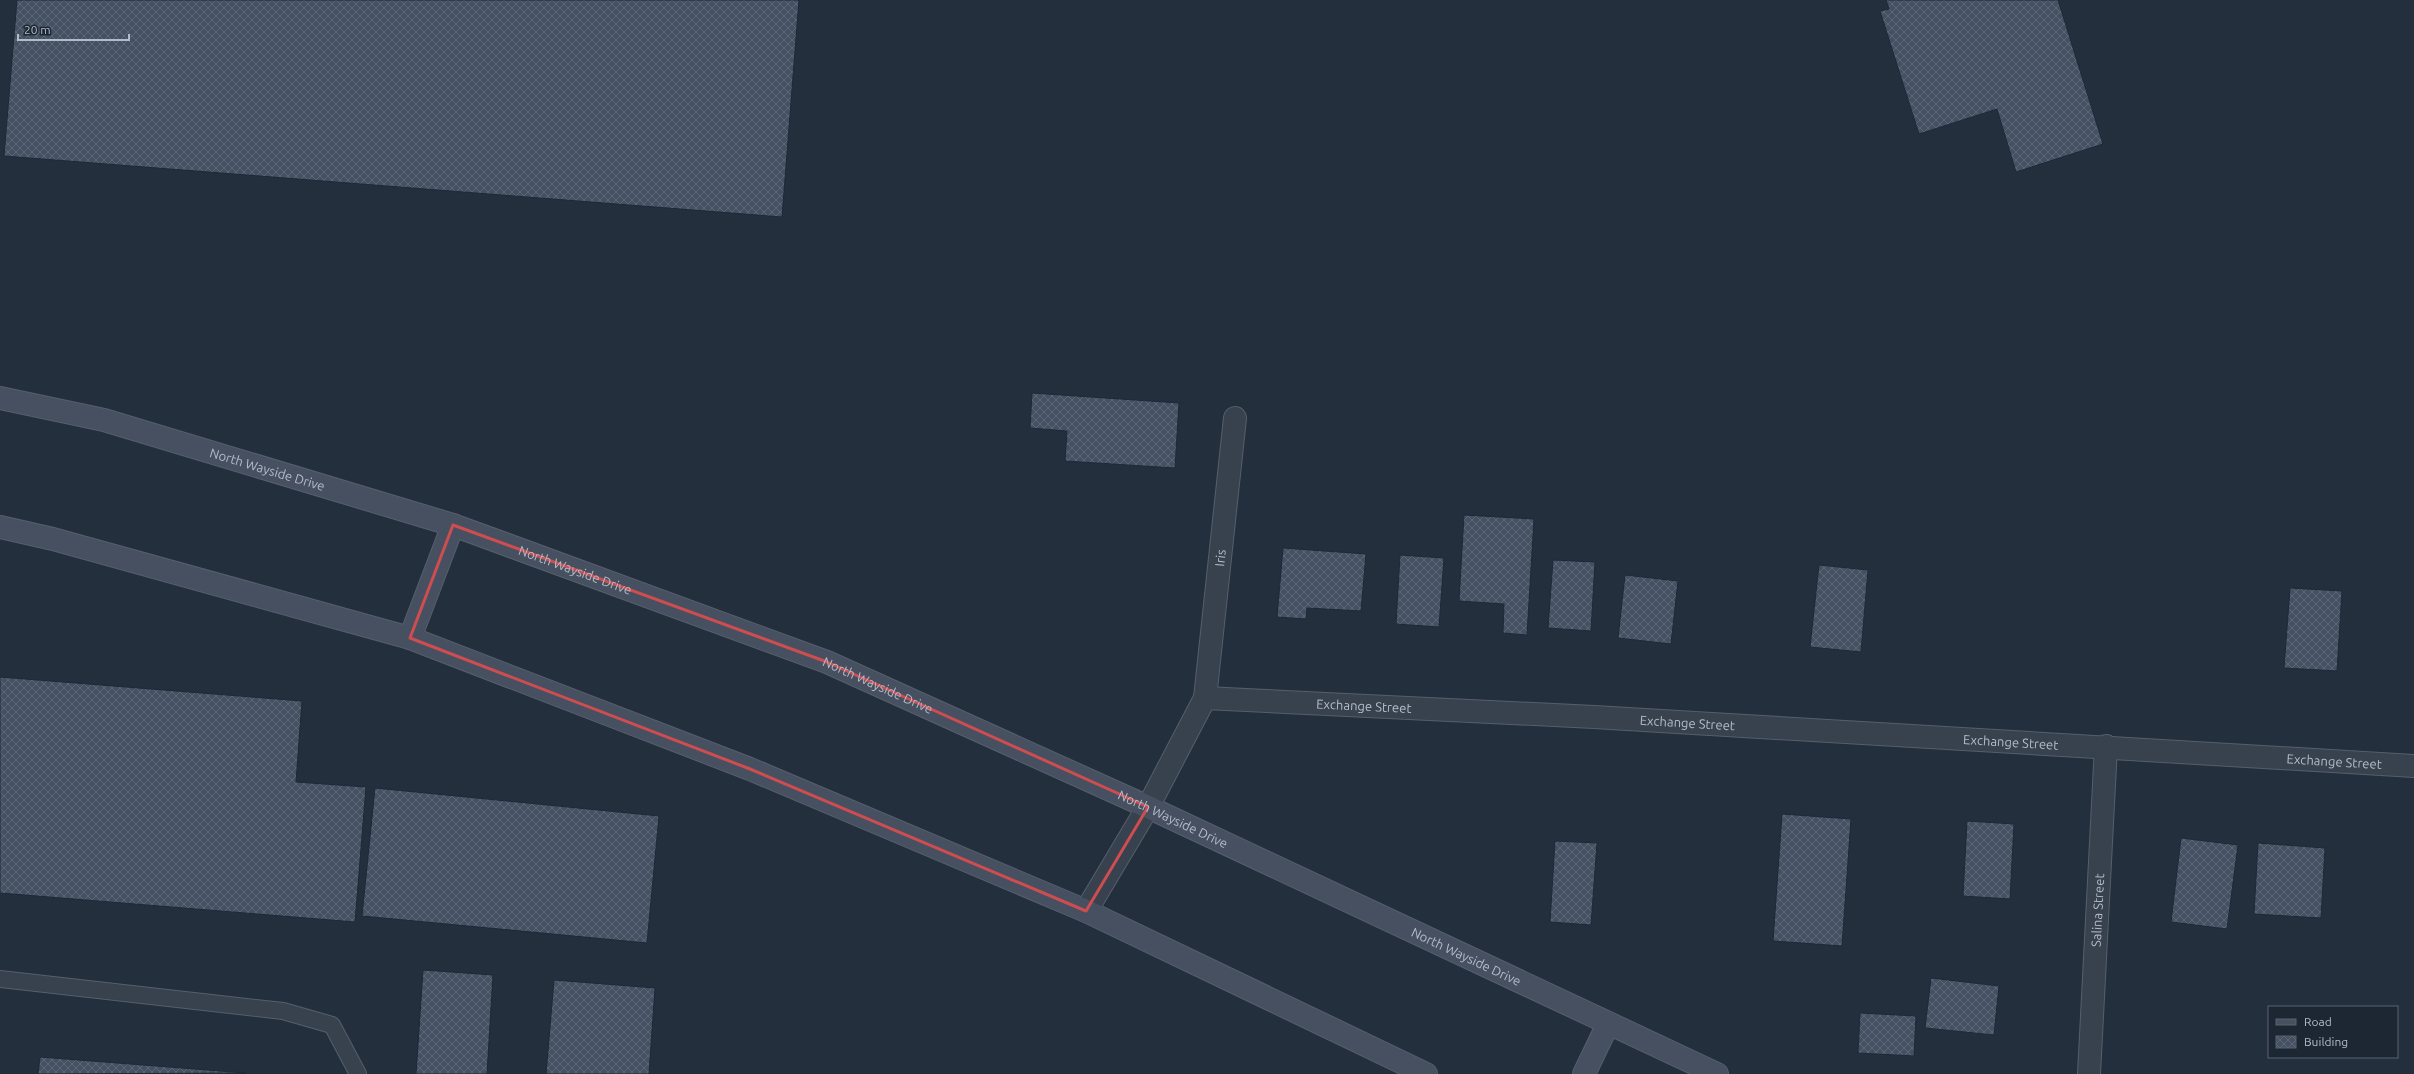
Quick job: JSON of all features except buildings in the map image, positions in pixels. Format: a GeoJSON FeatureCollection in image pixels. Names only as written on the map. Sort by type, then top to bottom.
{"type":"FeatureCollection","features":[{"type":"Feature","properties":{"kind":"main road","name":"North Wayside Drive"},"geometry":{"type":"LineString","coordinates":[[0,398],[104,420],[454,525],[827,662],[1148,807],[1717,1074]]}},
{"type":"Feature","properties":{"kind":"main road"},"geometry":{"type":"LineString","coordinates":[[410,638],[454,525]]}},
{"type":"Feature","properties":{"kind":"main road"},"geometry":{"type":"LineString","coordinates":[[0,527],[53,539],[410,638],[750,769],[1086,911],[1426,1074]]}},
{"type":"Feature","properties":{"kind":"main road"},"geometry":{"type":"LineString","coordinates":[[1584,1074],[1608,1024]]}},
{"type":"Feature","properties":{"kind":"street","name":"Iris"},"geometry":{"type":"LineString","coordinates":[[1205,698],[1235,418]]}},
{"type":"Feature","properties":{"kind":"street","name":"Exchange Street"},"geometry":{"type":"LineString","coordinates":[[1205,698],[1594,717],[2106,746],[2414,766]]}},
{"type":"Feature","properties":{"kind":"street"},"geometry":{"type":"LineString","coordinates":[[1086,911],[1148,807],[1205,698]]}},
{"type":"Feature","properties":{"kind":"street","name":"Salina Street"},"geometry":{"type":"LineString","coordinates":[[2089,1074],[2106,746]]}},
{"type":"Feature","properties":{"kind":"lane"},"geometry":{"type":"LineString","coordinates":[[0,979],[283,1011],[332,1025],[358,1074]]}},
{"type":"Feature","properties":{"kind":"highlighted area"},"geometry":{"type":"Polygon","coordinates":[[[453,525],[827,662],[1148,807],[1086,911],[750,769],[410,638],[453,525]]]}}]}
